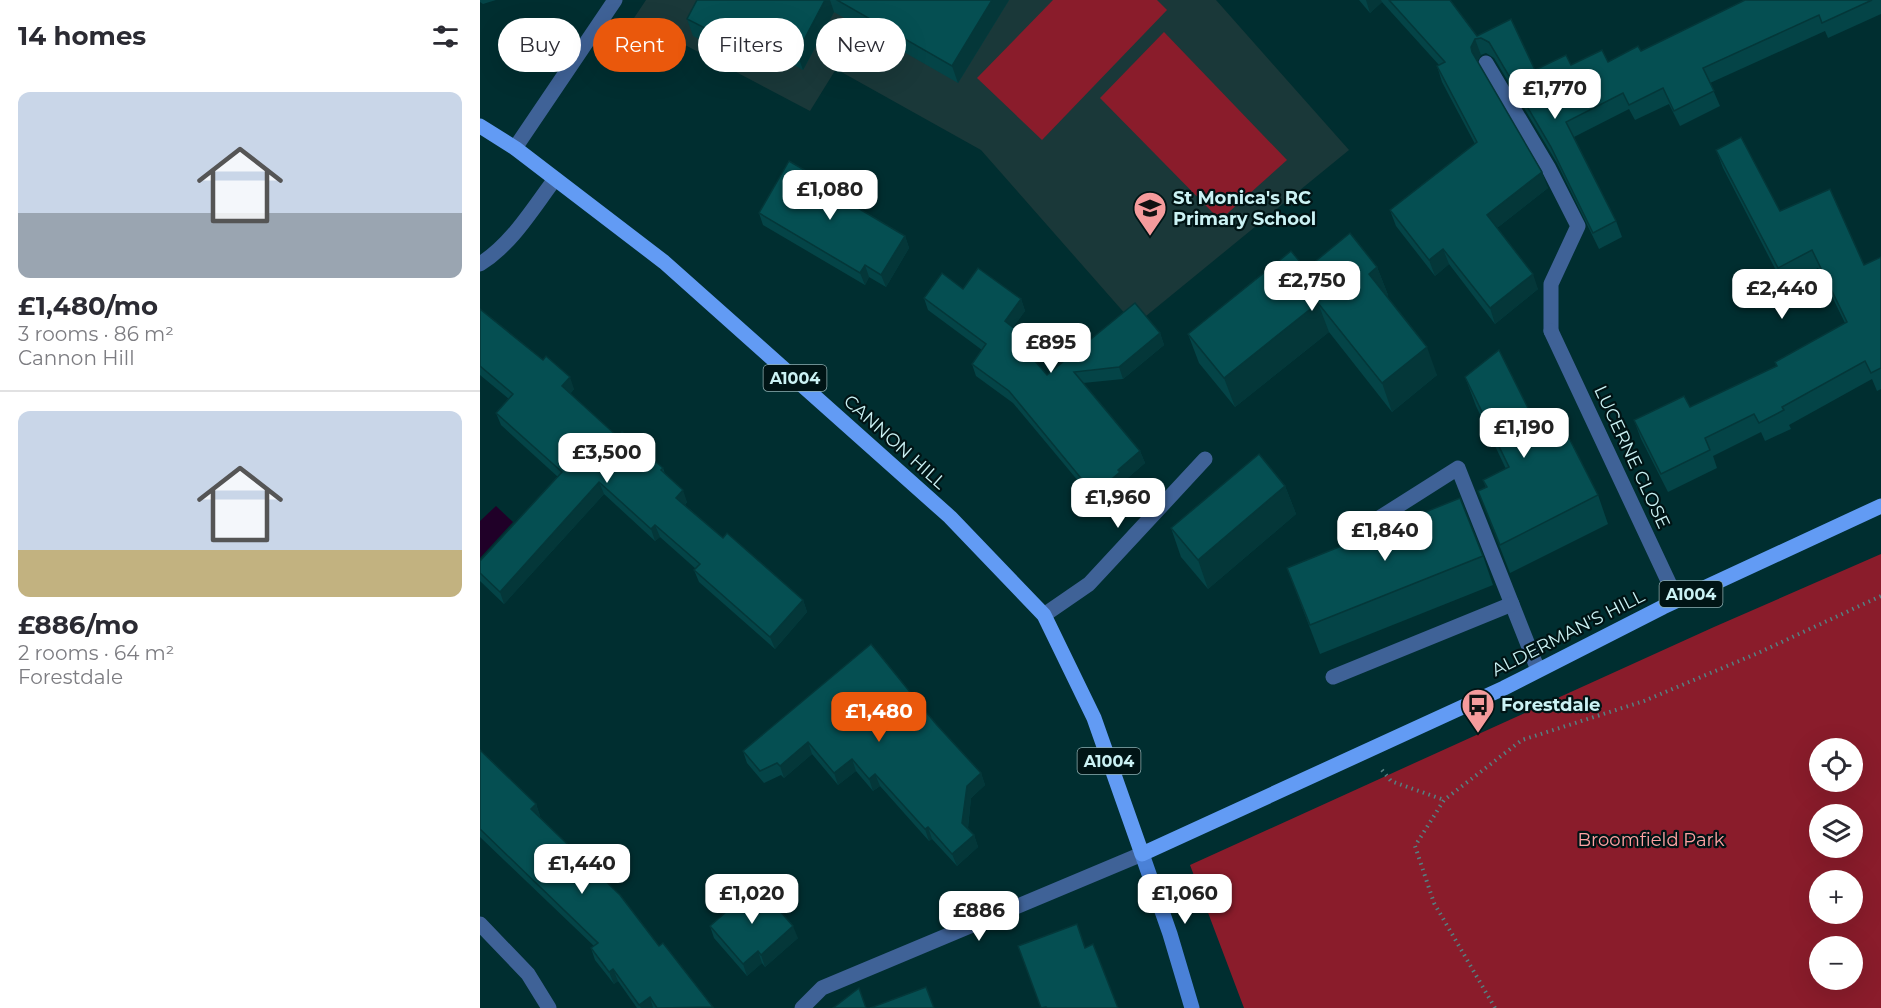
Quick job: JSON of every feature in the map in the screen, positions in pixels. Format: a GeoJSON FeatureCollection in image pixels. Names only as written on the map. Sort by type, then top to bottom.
{"type":"FeatureCollection","features":[{"type":"Feature","properties":{"kind":"main road","name":"CANNON HILL"},"geometry":{"type":"LineString","coordinates":[[480,126],[515,148],[664,262],[950,517],[1044,615],[1094,718],[1142,854]]}},
{"type":"Feature","properties":{"kind":"main road","name":"ALDERMAN'S HILL"},"geometry":{"type":"LineString","coordinates":[[1142,854],[1366,752],[1538,670],[1677,600],[1881,506]]}},
{"type":"Feature","properties":{"kind":"main road"},"geometry":{"type":"LineString","coordinates":[[1142,854],[1170,934],[1192,1008]]}},
{"type":"Feature","properties":{"kind":"street"},"geometry":{"type":"LineString","coordinates":[[515,148],[615,0]]}},
{"type":"Feature","properties":{"kind":"street","name":"LUCERNE CLOSE"},"geometry":{"type":"LineString","coordinates":[[1486,63],[1548,167],[1578,226],[1551,284],[1551,331],[1677,600]]}},
{"type":"Feature","properties":{"kind":"street"},"geometry":{"type":"LineString","coordinates":[[480,264],[494,255],[507,242],[555,179]]}},
{"type":"Feature","properties":{"kind":"street"},"geometry":{"type":"LineString","coordinates":[[1044,615],[1089,584],[1205,459]]}},
{"type":"Feature","properties":{"kind":"street"},"geometry":{"type":"LineString","coordinates":[[1346,539],[1458,468],[1538,670]]}},
{"type":"Feature","properties":{"kind":"street"},"geometry":{"type":"LineString","coordinates":[[1333,677],[1512,604]]}},
{"type":"Feature","properties":{"kind":"street"},"geometry":{"type":"LineString","coordinates":[[802,1008],[822,988],[1142,854]]}},
{"type":"Feature","properties":{"kind":"street"},"geometry":{"type":"LineString","coordinates":[[480,924],[528,974],[549,1008]]}},
{"type":"Feature","properties":{"kind":"path"},"geometry":{"type":"LineString","coordinates":[[1495,1008],[1434,903],[1415,846],[1444,800],[1522,740],[1644,701],[1758,653],[1881,596]]}},
{"type":"Feature","properties":{"kind":"path"},"geometry":{"type":"LineString","coordinates":[[1366,752],[1391,781],[1444,800]]}},
{"type":"Feature","properties":{"kind":"shaded area","name":"St Monica's RC Primary School"},"geometry":{"type":"Polygon","coordinates":[[[646,0],[1216,0],[1349,150],[1135,325],[981,150],[841,72],[906,72],[906,18],[816,18],[816,72],[834,72],[810,111],[736,72],[804,72],[804,18],[698,18],[698,52],[686,45],[686,18],[634,18],[646,0]]]}},
{"type":"Feature","properties":{"kind":"shaded area"},"geometry":{"type":"Polygon","coordinates":[[[496,506],[513,522],[480,558],[480,521],[496,506]]]}},
{"type":"Feature","properties":{"kind":"green space"},"geometry":{"type":"Polygon","coordinates":[[[1053,0],[1157,0],[1167,10],[1042,140],[977,78],[1053,0]]]}},
{"type":"Feature","properties":{"kind":"green space"},"geometry":{"type":"Polygon","coordinates":[[[1164,32],[1287,160],[1220,220],[1100,98],[1164,32]]]}},
{"type":"Feature","properties":{"kind":"green space","name":"Broomfield Park"},"geometry":{"type":"Polygon","coordinates":[[[1881,554],[1881,1008],[1244,1008],[1190,865],[1714,627],[1881,554]]]}},
{"type":"Feature","properties":{"kind":"building"},"geometry":{"type":"Polygon","coordinates":[[[697,0],[825,0],[804,40],[804,18],[698,18],[698,25],[687,19],[697,0]]]}},
{"type":"Feature","properties":{"kind":"building"},"geometry":{"type":"Polygon","coordinates":[[[837,0],[992,0],[952,66],[906,40],[906,18],[868,18],[837,0]]]}},
{"type":"Feature","properties":{"kind":"building"},"geometry":{"type":"Polygon","coordinates":[[[1389,0],[1450,0],[1477,36],[1511,19],[1535,70],[1566,55],[1571,65],[1602,50],[1608,62],[1638,46],[1641,51],[1745,0],[1872,0],[1822,23],[1819,15],[1703,68],[1714,91],[1674,111],[1663,88],[1629,105],[1623,93],[1566,122],[1616,221],[1593,233],[1551,147],[1489,42],[1481,38],[1475,39],[1471,47],[1472,52],[1542,172],[1487,215],[1533,274],[1490,308],[1443,249],[1429,260],[1390,210],[1477,142],[1437,66],[1445,62],[1389,0]]]}},
{"type":"Feature","properties":{"kind":"building"},"geometry":{"type":"Polygon","coordinates":[[[1741,137],[1780,211],[1830,189],[1864,265],[1881,257],[1881,368],[1871,373],[1865,361],[1782,407],[1784,410],[1759,423],[1754,414],[1705,438],[1710,450],[1661,474],[1634,420],[1684,396],[1690,407],[1777,366],[1775,362],[1847,322],[1812,250],[1778,268],[1716,150],[1741,137]]]}},
{"type":"Feature","properties":{"kind":"building"},"geometry":{"type":"Polygon","coordinates":[[[789,161],[859,202],[856,207],[905,236],[881,275],[865,265],[860,273],[759,213],[789,161]]]}},
{"type":"Feature","properties":{"kind":"building"},"geometry":{"type":"Polygon","coordinates":[[[1350,233],[1377,267],[1369,274],[1427,347],[1382,383],[1318,303],[1224,378],[1188,334],[1291,251],[1306,269],[1350,233]]]}},
{"type":"Feature","properties":{"kind":"building"},"geometry":{"type":"Polygon","coordinates":[[[978,268],[1021,299],[1005,321],[1019,332],[1015,338],[1047,375],[1135,303],[1160,333],[1119,367],[1074,372],[1140,451],[1094,494],[1009,391],[972,364],[986,344],[924,298],[942,273],[963,289],[978,268]]]}},
{"type":"Feature","properties":{"kind":"building"},"geometry":{"type":"Polygon","coordinates":[[[480,309],[543,360],[546,356],[570,377],[562,386],[618,437],[622,432],[663,468],[661,470],[683,490],[676,498],[723,538],[727,533],[803,600],[770,637],[694,570],[700,564],[655,525],[651,529],[599,482],[500,592],[480,573],[480,561],[562,472],[496,413],[513,394],[480,366],[480,309]]]}},
{"type":"Feature","properties":{"kind":"building"},"geometry":{"type":"Polygon","coordinates":[[[1499,350],[1547,446],[1568,436],[1598,495],[1500,545],[1478,491],[1487,487],[1483,480],[1509,467],[1465,377],[1499,350]]]}},
{"type":"Feature","properties":{"kind":"building"},"geometry":{"type":"Polygon","coordinates":[[[1259,454],[1285,486],[1198,560],[1171,528],[1259,454]]]}},
{"type":"Feature","properties":{"kind":"building"},"geometry":{"type":"Polygon","coordinates":[[[1460,498],[1483,556],[1310,625],[1287,568],[1460,498]]]}},
{"type":"Feature","properties":{"kind":"building"},"geometry":{"type":"Polygon","coordinates":[[[871,644],[936,724],[981,773],[967,786],[962,823],[974,835],[952,854],[928,827],[925,829],[875,774],[869,779],[852,759],[834,773],[808,742],[780,766],[777,763],[760,771],[743,751],[871,644]]]}},
{"type":"Feature","properties":{"kind":"building"},"geometry":{"type":"Polygon","coordinates":[[[480,750],[536,804],[531,809],[620,895],[659,946],[663,943],[713,1007],[657,1008],[650,997],[639,1005],[613,969],[609,972],[591,948],[598,943],[480,829],[480,750]]]}},
{"type":"Feature","properties":{"kind":"building"},"geometry":{"type":"Polygon","coordinates":[[[757,885],[793,926],[761,955],[758,951],[743,964],[710,926],[757,885]]]}},
{"type":"Feature","properties":{"kind":"building"},"geometry":{"type":"Polygon","coordinates":[[[1077,924],[1085,948],[1093,944],[1118,1008],[1041,1008],[1018,946],[1077,924]]]}},
{"type":"Feature","properties":{"kind":"building"},"geometry":{"type":"Polygon","coordinates":[[[926,987],[934,1008],[870,1008],[926,987]]]}},
{"type":"Feature","properties":{"kind":"building"},"geometry":{"type":"Polygon","coordinates":[[[859,988],[866,1008],[833,1008],[859,988]]]}},
{"type":"Feature","properties":{"kind":"place","name":"St Monica's RC Primary School"},"geometry":{"type":"Point","coordinates":[1150,237]}},
{"type":"Feature","properties":{"kind":"place","name":"Forestdale"},"geometry":{"type":"Point","coordinates":[1478,734]}}]}
